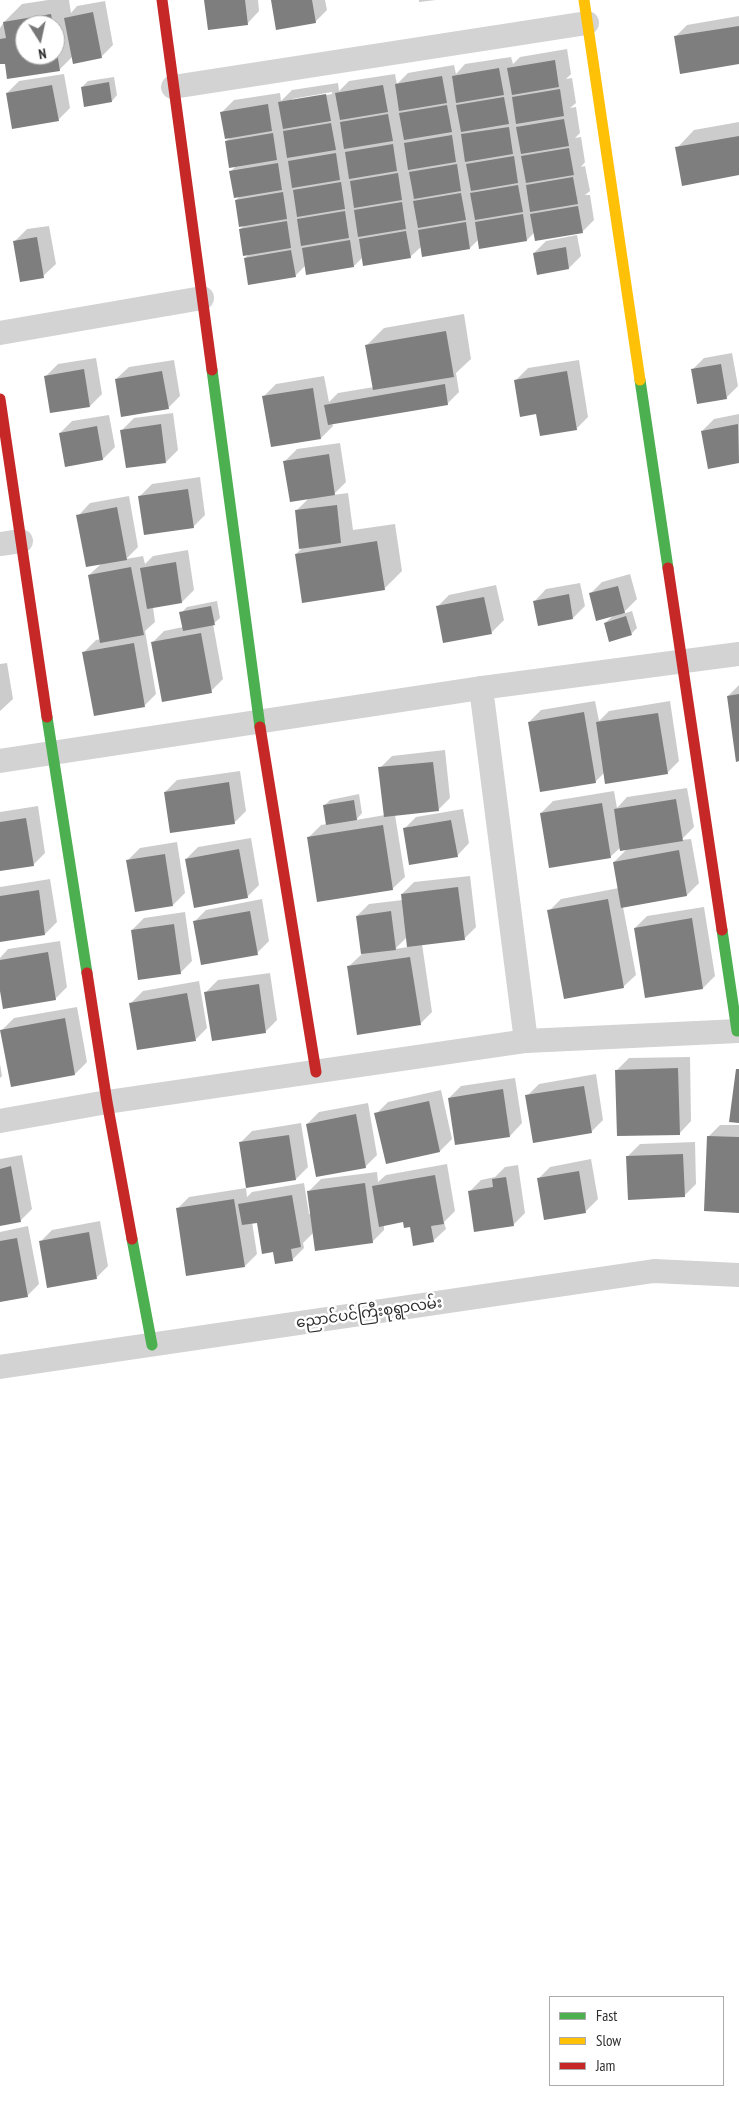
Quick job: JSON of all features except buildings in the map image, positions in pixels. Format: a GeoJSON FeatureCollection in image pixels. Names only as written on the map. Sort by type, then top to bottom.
{"type":"FeatureCollection","features":[{"type":"Feature","properties":{"kind":"street"},"geometry":{"type":"LineString","coordinates":[[162,0],[259,722],[316,1072]]}},
{"type":"Feature","properties":{"kind":"street"},"geometry":{"type":"LineString","coordinates":[[0,1121],[107,1102],[526,1041],[738,1031],[585,11],[173,87]]}},
{"type":"Feature","properties":{"kind":"street"},"geometry":{"type":"LineString","coordinates":[[0,333],[202,298]]}},
{"type":"Feature","properties":{"kind":"street"},"geometry":{"type":"LineString","coordinates":[[0,399],[10,542],[52,753],[107,1102],[152,1345]]}},
{"type":"Feature","properties":{"kind":"street"},"geometry":{"type":"LineString","coordinates":[[0,761],[481,688],[739,654]]}},
{"type":"Feature","properties":{"kind":"street"},"geometry":{"type":"LineString","coordinates":[[481,688],[526,1041]]}},
{"type":"Feature","properties":{"kind":"street","name":"ညောင်ပင်ကြီးစုရွာလမ်း"},"geometry":{"type":"LineString","coordinates":[[0,1367],[654,1270],[739,1275]]}},
{"type":"Feature","properties":{"kind":"traffic: fast"},"geometry":{"type":"LineString","coordinates":[[212,370],[260,727]]}},
{"type":"Feature","properties":{"kind":"traffic: fast"},"geometry":{"type":"LineString","coordinates":[[640,380],[668,568]]}},
{"type":"Feature","properties":{"kind":"traffic: fast"},"geometry":{"type":"LineString","coordinates":[[47,717],[87,973]]}},
{"type":"Feature","properties":{"kind":"traffic: fast"},"geometry":{"type":"LineString","coordinates":[[722,930],[737,1031]]}},
{"type":"Feature","properties":{"kind":"traffic: fast"},"geometry":{"type":"LineString","coordinates":[[132,1239],[152,1345]]}},
{"type":"Feature","properties":{"kind":"traffic: slow"},"geometry":{"type":"LineString","coordinates":[[584,0],[640,380]]}},
{"type":"Feature","properties":{"kind":"traffic: jam"},"geometry":{"type":"LineString","coordinates":[[162,0],[212,370]]}},
{"type":"Feature","properties":{"kind":"traffic: jam"},"geometry":{"type":"LineString","coordinates":[[0,399],[47,717]]}},
{"type":"Feature","properties":{"kind":"traffic: jam"},"geometry":{"type":"LineString","coordinates":[[668,568],[722,930]]}},
{"type":"Feature","properties":{"kind":"traffic: jam"},"geometry":{"type":"LineString","coordinates":[[260,727],[316,1072]]}},
{"type":"Feature","properties":{"kind":"traffic: jam"},"geometry":{"type":"LineString","coordinates":[[87,973],[107,1102],[132,1239]]}}]}
